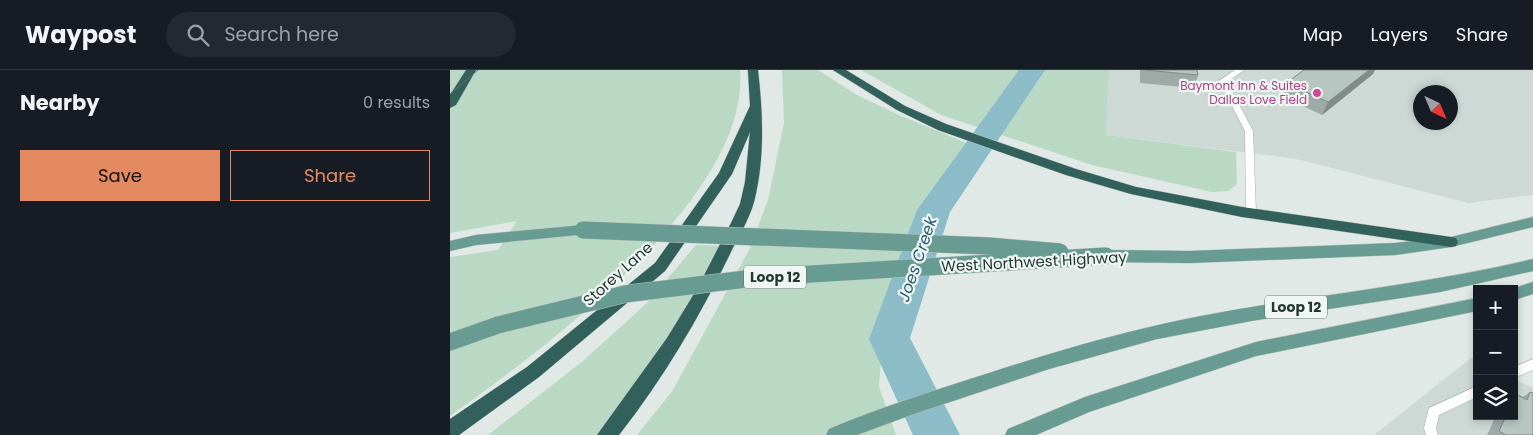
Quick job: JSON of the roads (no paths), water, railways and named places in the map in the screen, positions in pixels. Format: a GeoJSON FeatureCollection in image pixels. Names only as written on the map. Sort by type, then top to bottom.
{"type":"FeatureCollection","features":[{"type":"Feature","properties":{"kind":"highway"},"geometry":{"type":"LineString","coordinates":[[450,105],[470,70]]}},
{"type":"Feature","properties":{"kind":"highway","name":"Storey Lane"},"geometry":{"type":"LineString","coordinates":[[450,430],[533,372],[660,266],[725,174],[756,105],[753,70]]}},
{"type":"Feature","properties":{"kind":"highway"},"geometry":{"type":"LineString","coordinates":[[838,70],[901,108],[942,127],[1071,172],[1136,191],[1251,213],[1451,242]]}},
{"type":"Feature","properties":{"kind":"highway"},"geometry":{"type":"LineString","coordinates":[[607,435],[634,403],[708,285],[748,201],[755,164],[756,105]]}},
{"type":"Feature","properties":{"kind":"main road","name":"West Northwest Highway"},"geometry":{"type":"LineString","coordinates":[[450,342],[498,325],[624,294],[762,277],[1106,256],[1190,257],[1376,250],[1451,242],[1533,222]]}},
{"type":"Feature","properties":{"kind":"main road"},"geometry":{"type":"LineString","coordinates":[[450,246],[476,240],[583,230],[989,246],[1106,256]]}},
{"type":"Feature","properties":{"kind":"main road","name":"Loop 12"},"geometry":{"type":"LineString","coordinates":[[836,435],[922,402],[1060,358],[1157,332],[1295,307],[1490,277],[1533,265]]}},
{"type":"Feature","properties":{"kind":"main road"},"geometry":{"type":"LineString","coordinates":[[1518,293],[1533,288]]}},
{"type":"Feature","properties":{"kind":"main road"},"geometry":{"type":"LineString","coordinates":[[1015,435],[1084,405],[1256,348],[1473,305]]}},
{"type":"Feature","properties":{"kind":"lane"},"geometry":{"type":"LineString","coordinates":[[1240,70],[1223,81],[1248,131],[1251,213]]}},
{"type":"Feature","properties":{"kind":"lane"},"geometry":{"type":"LineString","coordinates":[[1518,371],[1533,364]]}},
{"type":"Feature","properties":{"kind":"lane"},"geometry":{"type":"LineString","coordinates":[[1432,435],[1430,428],[1433,412],[1473,393]]}},
{"type":"Feature","properties":{"kind":"waterway","name":"Joes Creek"},"geometry":{"type":"LineString","coordinates":[[937,435],[889,339],[934,210],[1032,70]]}},
{"type":"Feature","properties":{"kind":"tram line"},"geometry":{"type":"LineString","coordinates":[[450,94],[478,70]]}},
{"type":"Feature","properties":{"kind":"place","name":"Baymont Inn & Suites Dallas Love Field"},"geometry":{"type":"Point","coordinates":[1317,93]}}]}
